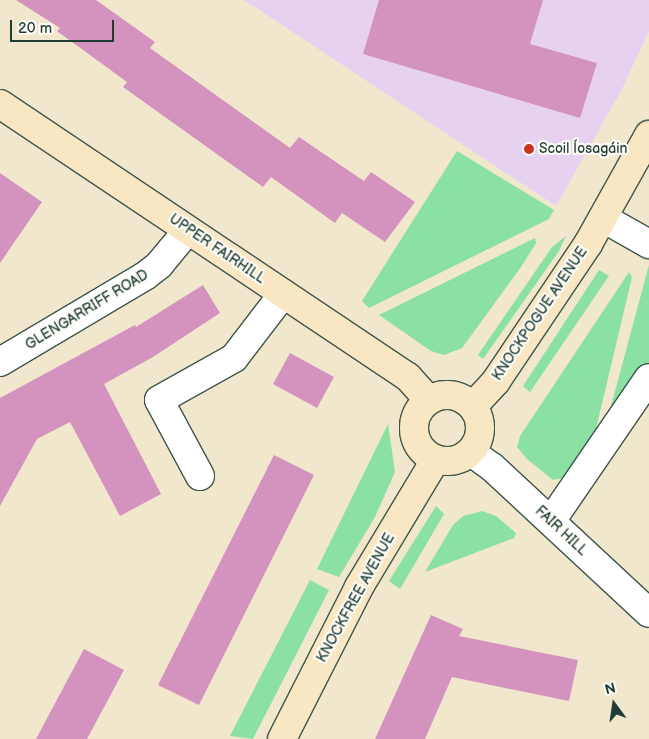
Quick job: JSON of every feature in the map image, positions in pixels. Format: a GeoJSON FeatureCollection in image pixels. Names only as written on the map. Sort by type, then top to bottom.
{"type":"FeatureCollection","features":[{"type":"Feature","properties":{"kind":"street","name":"UPPER FAIRHILL"},"geometry":{"type":"LineString","coordinates":[[0,104],[408,377],[429,400]]}},
{"type":"Feature","properties":{"kind":"street","name":"KNOCKPOGUE AVENUE"},"geometry":{"type":"LineString","coordinates":[[473,406],[496,381],[603,218],[649,135]]}},
{"type":"Feature","properties":{"kind":"street"},"geometry":{"type":"LineString","coordinates":[[603,218],[649,244]]}},
{"type":"Feature","properties":{"kind":"street","name":"GLENGARRIFF ROAD"},"geometry":{"type":"LineString","coordinates":[[0,362],[145,276],[159,265],[188,230]]}},
{"type":"Feature","properties":{"kind":"street"},"geometry":{"type":"LineString","coordinates":[[200,476],[159,400],[234,358],[283,294]]}},
{"type":"Feature","properties":{"kind":"street"},"geometry":{"type":"LineString","coordinates":[[551,521],[649,378]]}},
{"type":"Feature","properties":{"kind":"street"},"geometry":{"type":"LineString","coordinates":[[438,395],[457,395],[473,406],[481,424],[477,444],[471,452],[454,461],[436,460],[423,450],[415,437],[416,416],[429,400],[438,395]]}},
{"type":"Feature","properties":{"kind":"street","name":"FAIR HILL"},"geometry":{"type":"LineString","coordinates":[[471,452],[492,467],[649,613]]}},
{"type":"Feature","properties":{"kind":"street","name":"KNOCKFREE AVENUE"},"geometry":{"type":"LineString","coordinates":[[282,739],[359,587],[436,460]]}},
{"type":"Feature","properties":{"kind":"shaded area","name":"Scoil Íosagáin"},"geometry":{"type":"Polygon","coordinates":[[[244,0],[649,0],[649,31],[621,91],[556,206],[244,0]]]}},
{"type":"Feature","properties":{"kind":"green space"},"geometry":{"type":"Polygon","coordinates":[[[457,151],[554,210],[549,219],[369,308],[362,301],[457,151]]]}},
{"type":"Feature","properties":{"kind":"green space"},"geometry":{"type":"Polygon","coordinates":[[[566,236],[559,251],[483,359],[478,355],[552,247],[566,236]]]}},
{"type":"Feature","properties":{"kind":"green space"},"geometry":{"type":"Polygon","coordinates":[[[535,238],[536,243],[521,267],[462,348],[444,355],[431,351],[379,315],[535,238]]]}},
{"type":"Feature","properties":{"kind":"green space"},"geometry":{"type":"Polygon","coordinates":[[[649,265],[649,365],[604,432],[649,265]]]}},
{"type":"Feature","properties":{"kind":"green space"},"geometry":{"type":"Polygon","coordinates":[[[599,270],[609,276],[530,392],[523,386],[599,270]]]}},
{"type":"Feature","properties":{"kind":"green space"},"geometry":{"type":"Polygon","coordinates":[[[629,272],[632,277],[592,446],[569,477],[553,480],[527,459],[517,447],[520,436],[629,272]]]}},
{"type":"Feature","properties":{"kind":"green space"},"geometry":{"type":"Polygon","coordinates":[[[388,424],[395,472],[375,517],[339,577],[317,569],[388,424]]]}},
{"type":"Feature","properties":{"kind":"green space"},"geometry":{"type":"Polygon","coordinates":[[[436,506],[444,514],[400,589],[389,581],[436,506]]]}},
{"type":"Feature","properties":{"kind":"green space"},"geometry":{"type":"Polygon","coordinates":[[[482,511],[496,516],[516,533],[514,538],[425,572],[453,525],[463,516],[482,511]]]}},
{"type":"Feature","properties":{"kind":"green space"},"geometry":{"type":"Polygon","coordinates":[[[310,580],[329,590],[253,739],[230,736],[310,580]]]}},
{"type":"Feature","properties":{"kind":"building"},"geometry":{"type":"Polygon","coordinates":[[[16,0],[96,0],[155,42],[150,48],[290,148],[299,137],[364,181],[371,172],[415,202],[385,242],[342,213],[335,223],[271,177],[263,187],[123,87],[127,82],[57,31],[60,28],[16,0]]]}},
{"type":"Feature","properties":{"kind":"building"},"geometry":{"type":"Polygon","coordinates":[[[379,0],[543,0],[530,44],[597,63],[580,118],[363,54],[379,0]]]}},
{"type":"Feature","properties":{"kind":"building"},"geometry":{"type":"Polygon","coordinates":[[[0,173],[42,202],[0,263],[0,173]]]}},
{"type":"Feature","properties":{"kind":"building"},"geometry":{"type":"Polygon","coordinates":[[[203,285],[220,313],[153,357],[104,384],[161,494],[120,516],[70,422],[37,439],[0,506],[0,398],[135,325],[136,327],[203,285]]]}},
{"type":"Feature","properties":{"kind":"building"},"geometry":{"type":"Polygon","coordinates":[[[290,353],[334,377],[317,408],[273,384],[290,353]]]}},
{"type":"Feature","properties":{"kind":"building"},"geometry":{"type":"Polygon","coordinates":[[[274,455],[314,475],[199,705],[158,685],[274,455]]]}},
{"type":"Feature","properties":{"kind":"building"},"geometry":{"type":"Polygon","coordinates":[[[431,615],[463,629],[459,636],[578,660],[569,701],[452,677],[425,739],[375,739],[431,615]]]}},
{"type":"Feature","properties":{"kind":"building"},"geometry":{"type":"Polygon","coordinates":[[[84,649],[124,670],[87,739],[36,739],[84,649]]]}},
{"type":"Feature","properties":{"kind":"place","name":"Scoil Íosagáin"},"geometry":{"type":"Point","coordinates":[529,149]}}]}
